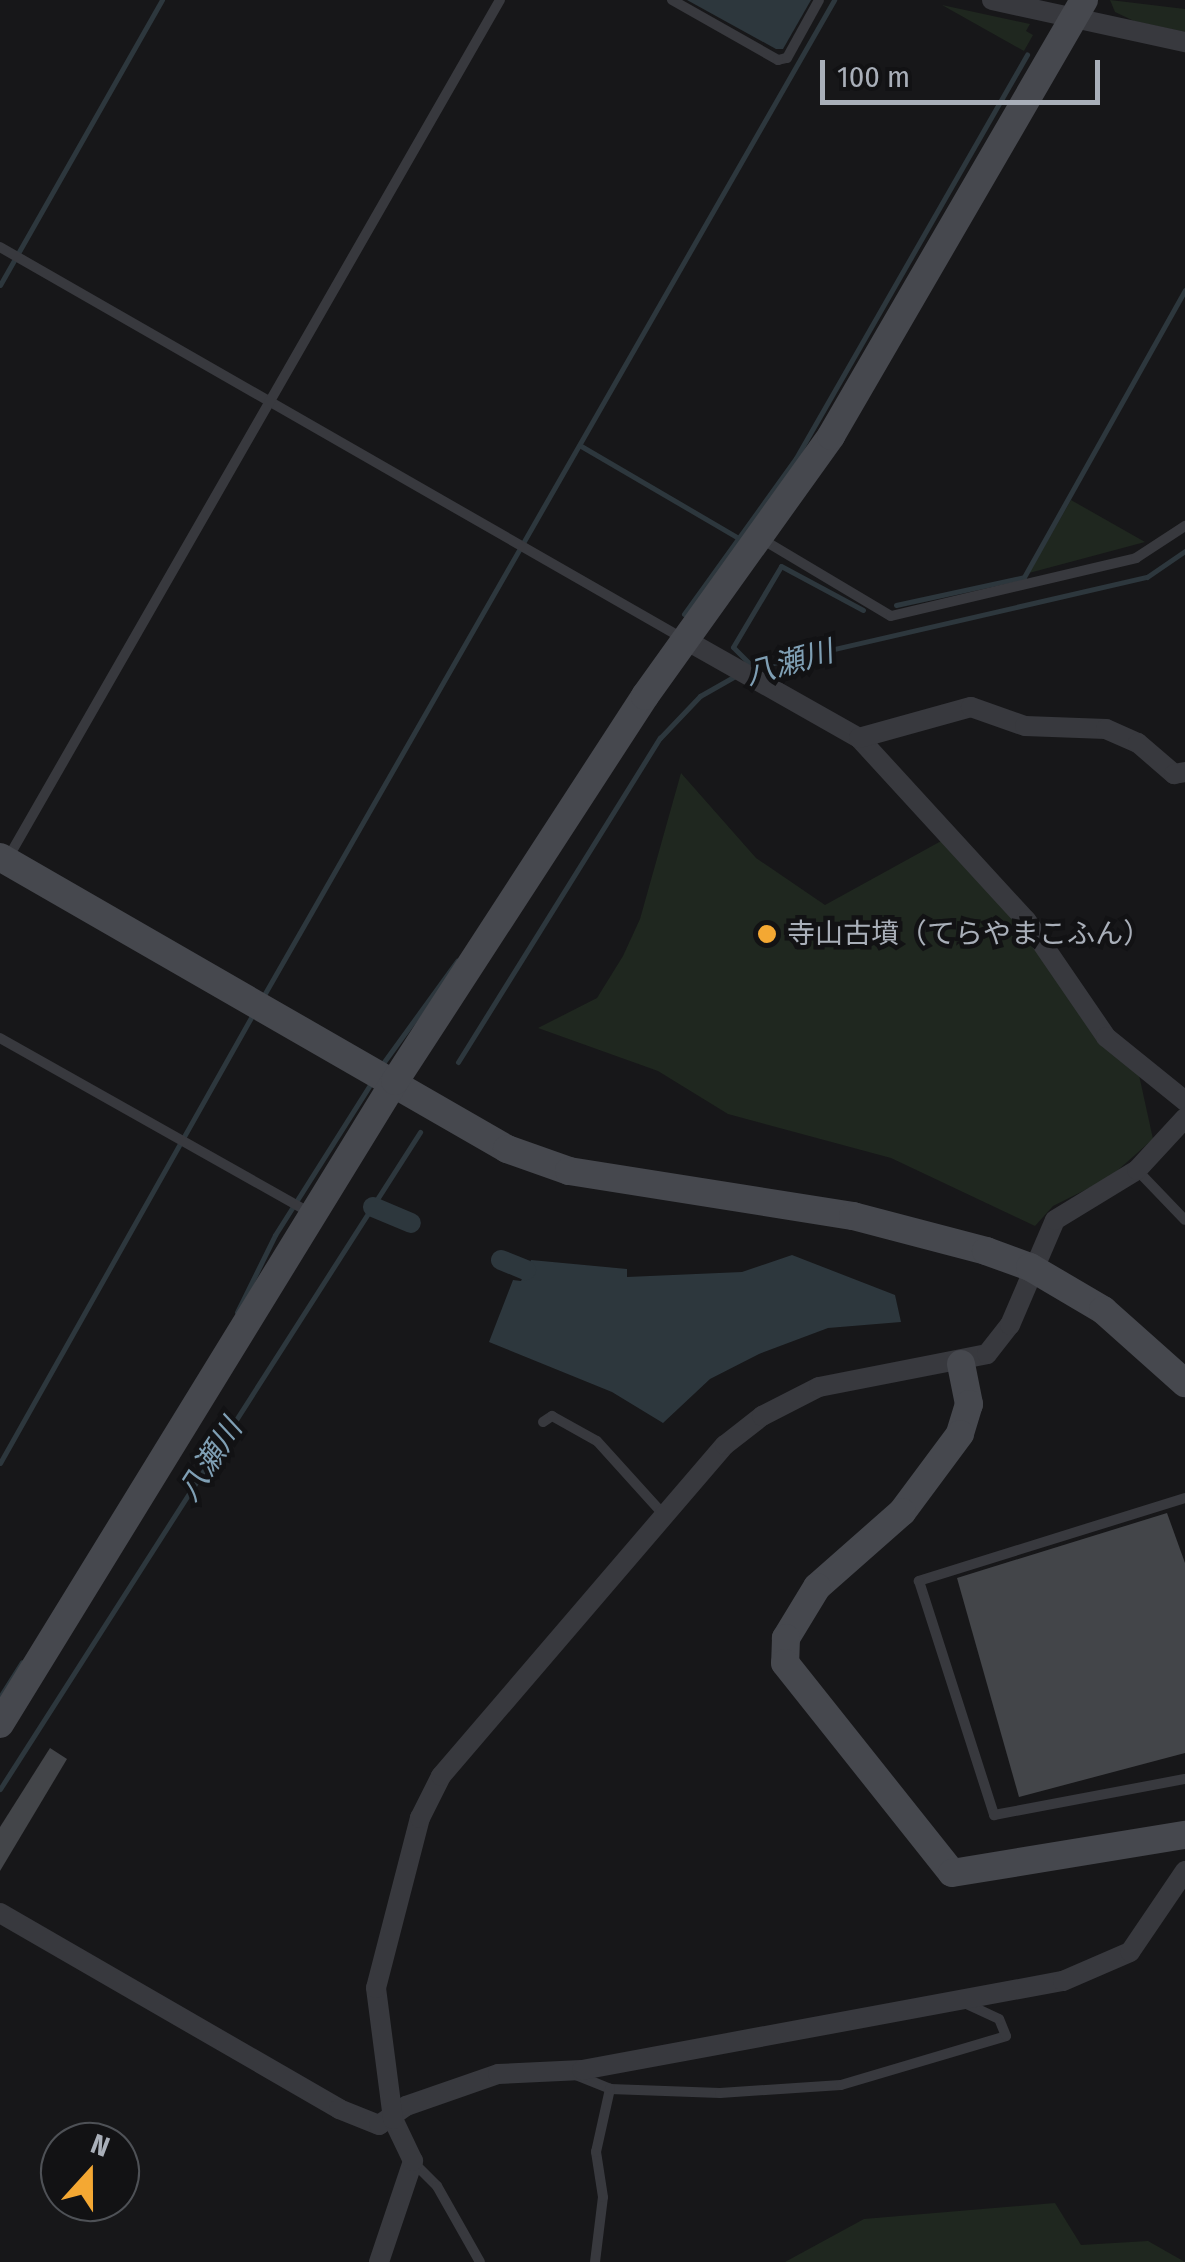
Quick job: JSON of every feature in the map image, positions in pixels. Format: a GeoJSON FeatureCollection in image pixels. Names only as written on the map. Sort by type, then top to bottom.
{"type":"FeatureCollection","features":[{"type":"Feature","properties":{"kind":"street"},"geometry":{"type":"LineString","coordinates":[[992,0],[1079,9],[1185,42]]}},
{"type":"Feature","properties":{"kind":"street"},"geometry":{"type":"LineString","coordinates":[[0,1724],[395,1081],[684,639],[830,436],[1079,9]]}},
{"type":"Feature","properties":{"kind":"street"},"geometry":{"type":"LineString","coordinates":[[684,639],[859,738],[1026,920],[1106,1037],[1185,1102]]}},
{"type":"Feature","properties":{"kind":"street"},"geometry":{"type":"LineString","coordinates":[[859,738],[940,710],[971,707],[1025,726],[1106,730],[1138,743],[1174,774],[1185,772]]}},
{"type":"Feature","properties":{"kind":"street"},"geometry":{"type":"LineString","coordinates":[[2,864],[395,1081],[476,1133],[538,1162],[853,1216],[1030,1267],[1103,1310],[1185,1383]]}},
{"type":"Feature","properties":{"kind":"street"},"geometry":{"type":"LineString","coordinates":[[379,2262],[412,2162],[393,2119],[376,1988],[426,1802],[460,1752],[734,1437],[800,1394],[897,1370],[961,1364],[987,1354],[1002,1338],[1030,1267],[1055,1220],[1138,1170],[1185,1118]]}},
{"type":"Feature","properties":{"kind":"street"},"geometry":{"type":"LineString","coordinates":[[961,1364],[969,1404],[960,1434],[902,1512],[817,1587],[786,1638],[785,1663],[952,1873],[1185,1835]]}},
{"type":"Feature","properties":{"kind":"street"},"geometry":{"type":"LineString","coordinates":[[0,1913],[340,2110],[379,2125],[393,2119],[406,2106],[498,2074],[569,2072],[1062,1981],[1119,1959],[1143,1940],[1185,1871]]}},
{"type":"Feature","properties":{"kind":"lane"},"geometry":{"type":"LineString","coordinates":[[2,864],[500,0]]}},
{"type":"Feature","properties":{"kind":"lane"},"geometry":{"type":"LineString","coordinates":[[672,0],[778,60],[787,58],[819,0]]}},
{"type":"Feature","properties":{"kind":"lane"},"geometry":{"type":"LineString","coordinates":[[0,248],[684,639]]}},
{"type":"Feature","properties":{"kind":"lane"},"geometry":{"type":"LineString","coordinates":[[760,538],[891,616],[1136,558],[1185,526]]}},
{"type":"Feature","properties":{"kind":"lane"},"geometry":{"type":"LineString","coordinates":[[0,1038],[312,1213]]}},
{"type":"Feature","properties":{"kind":"lane"},"geometry":{"type":"LineString","coordinates":[[1138,1170],[1185,1220]]}},
{"type":"Feature","properties":{"kind":"lane"},"geometry":{"type":"LineString","coordinates":[[544,1422],[552,1416],[597,1441],[664,1514]]}},
{"type":"Feature","properties":{"kind":"lane"},"geometry":{"type":"LineString","coordinates":[[1185,1498],[919,1581],[994,1814],[1185,1779]]}},
{"type":"Feature","properties":{"kind":"lane"},"geometry":{"type":"LineString","coordinates":[[569,2072],[610,2089],[720,2093],[842,2085],[1006,2036],[1000,2019],[962,2002]]}},
{"type":"Feature","properties":{"kind":"lane"},"geometry":{"type":"LineString","coordinates":[[595,2262],[603,2196],[596,2152],[610,2089]]}},
{"type":"Feature","properties":{"kind":"lane"},"geometry":{"type":"LineString","coordinates":[[412,2162],[426,2170],[480,2262]]}},
{"type":"Feature","properties":{"kind":"shaded area"},"geometry":{"type":"Polygon","coordinates":[[[687,0],[811,0],[783,49],[776,49],[687,0]]]}},
{"type":"Feature","properties":{"kind":"shaded area"},"geometry":{"type":"Polygon","coordinates":[[[1110,0],[1185,9],[1185,32],[1134,21],[1115,12],[1110,0]]]}},
{"type":"Feature","properties":{"kind":"shaded area"},"geometry":{"type":"Polygon","coordinates":[[[942,5],[1030,24],[1026,31],[1033,35],[1024,51],[942,5]]]}},
{"type":"Feature","properties":{"kind":"shaded area"},"geometry":{"type":"Polygon","coordinates":[[[1071,500],[1145,542],[1029,573],[1071,500]]]}},
{"type":"Feature","properties":{"kind":"shaded area"},"geometry":{"type":"Polygon","coordinates":[[[681,773],[756,858],[825,905],[943,840],[1018,922],[1139,1075],[1153,1139],[1109,1178],[1053,1206],[1035,1226],[891,1158],[728,1114],[658,1071],[538,1028],[597,998],[623,956],[640,919],[681,773]]]}},
{"type":"Feature","properties":{"kind":"shaded area"},"geometry":{"type":"Polygon","coordinates":[[[792,1255],[895,1295],[901,1322],[828,1328],[759,1354],[710,1379],[663,1423],[612,1392],[489,1342],[513,1280],[521,1281],[531,1260],[627,1269],[627,1277],[742,1272],[792,1255]]]}},
{"type":"Feature","properties":{"kind":"shaded area"},"geometry":{"type":"Polygon","coordinates":[[[1055,2203],[1081,2245],[1148,2241],[1185,2262],[785,2262],[864,2219],[1055,2203]]]}},
{"type":"Feature","properties":{"kind":"building"},"geometry":{"type":"Polygon","coordinates":[[[1167,1513],[1185,1563],[1185,1753],[1019,1797],[957,1578],[1167,1513]]]}},
{"type":"Feature","properties":{"kind":"building"},"geometry":{"type":"Polygon","coordinates":[[[50,1748],[67,1759],[0,1871],[0,1827],[50,1748]]]}},
{"type":"Feature","properties":{"kind":"waterway"},"geometry":{"type":"LineString","coordinates":[[0,285],[162,0]]}},
{"type":"Feature","properties":{"kind":"waterway"},"geometry":{"type":"LineString","coordinates":[[264,995],[834,0]]}},
{"type":"Feature","properties":{"kind":"waterway"},"geometry":{"type":"LineString","coordinates":[[684,614],[796,458],[1027,55]]}},
{"type":"Feature","properties":{"kind":"waterway"},"geometry":{"type":"LineString","coordinates":[[896,605],[1024,577],[1185,290]]}},
{"type":"Feature","properties":{"kind":"waterway"},"geometry":{"type":"LineString","coordinates":[[581,446],[740,539]]}},
{"type":"Feature","properties":{"kind":"waterway","name":"八瀬川"},"geometry":{"type":"LineString","coordinates":[[752,668],[1147,577],[1185,551]]}},
{"type":"Feature","properties":{"kind":"waterway"},"geometry":{"type":"LineString","coordinates":[[753,667],[733,647],[781,566],[863,610]]}},
{"type":"Feature","properties":{"kind":"waterway","name":"八瀬川"},"geometry":{"type":"LineString","coordinates":[[458,1062],[660,738],[700,696],[737,675]]}},
{"type":"Feature","properties":{"kind":"waterway"},"geometry":{"type":"LineString","coordinates":[[381,1066],[457,961]]}},
{"type":"Feature","properties":{"kind":"waterway"},"geometry":{"type":"LineString","coordinates":[[0,1463],[253,1014]]}},
{"type":"Feature","properties":{"kind":"waterway"},"geometry":{"type":"LineString","coordinates":[[237,1312],[275,1235],[373,1080]]}},
{"type":"Feature","properties":{"kind":"waterway","name":"八瀬川"},"geometry":{"type":"LineString","coordinates":[[0,1789],[420,1132]]}},
{"type":"Feature","properties":{"kind":"waterway"},"geometry":{"type":"LineString","coordinates":[[373,1207],[411,1223]]}},
{"type":"Feature","properties":{"kind":"waterway"},"geometry":{"type":"LineString","coordinates":[[501,1260],[526,1270]]}},
{"type":"Feature","properties":{"kind":"waterway"},"geometry":{"type":"LineString","coordinates":[[0,1697],[22,1662]]}},
{"type":"Feature","properties":{"kind":"place","name":"寺山古墳（てらやまこふん）"},"geometry":{"type":"Point","coordinates":[767,934]}}]}
